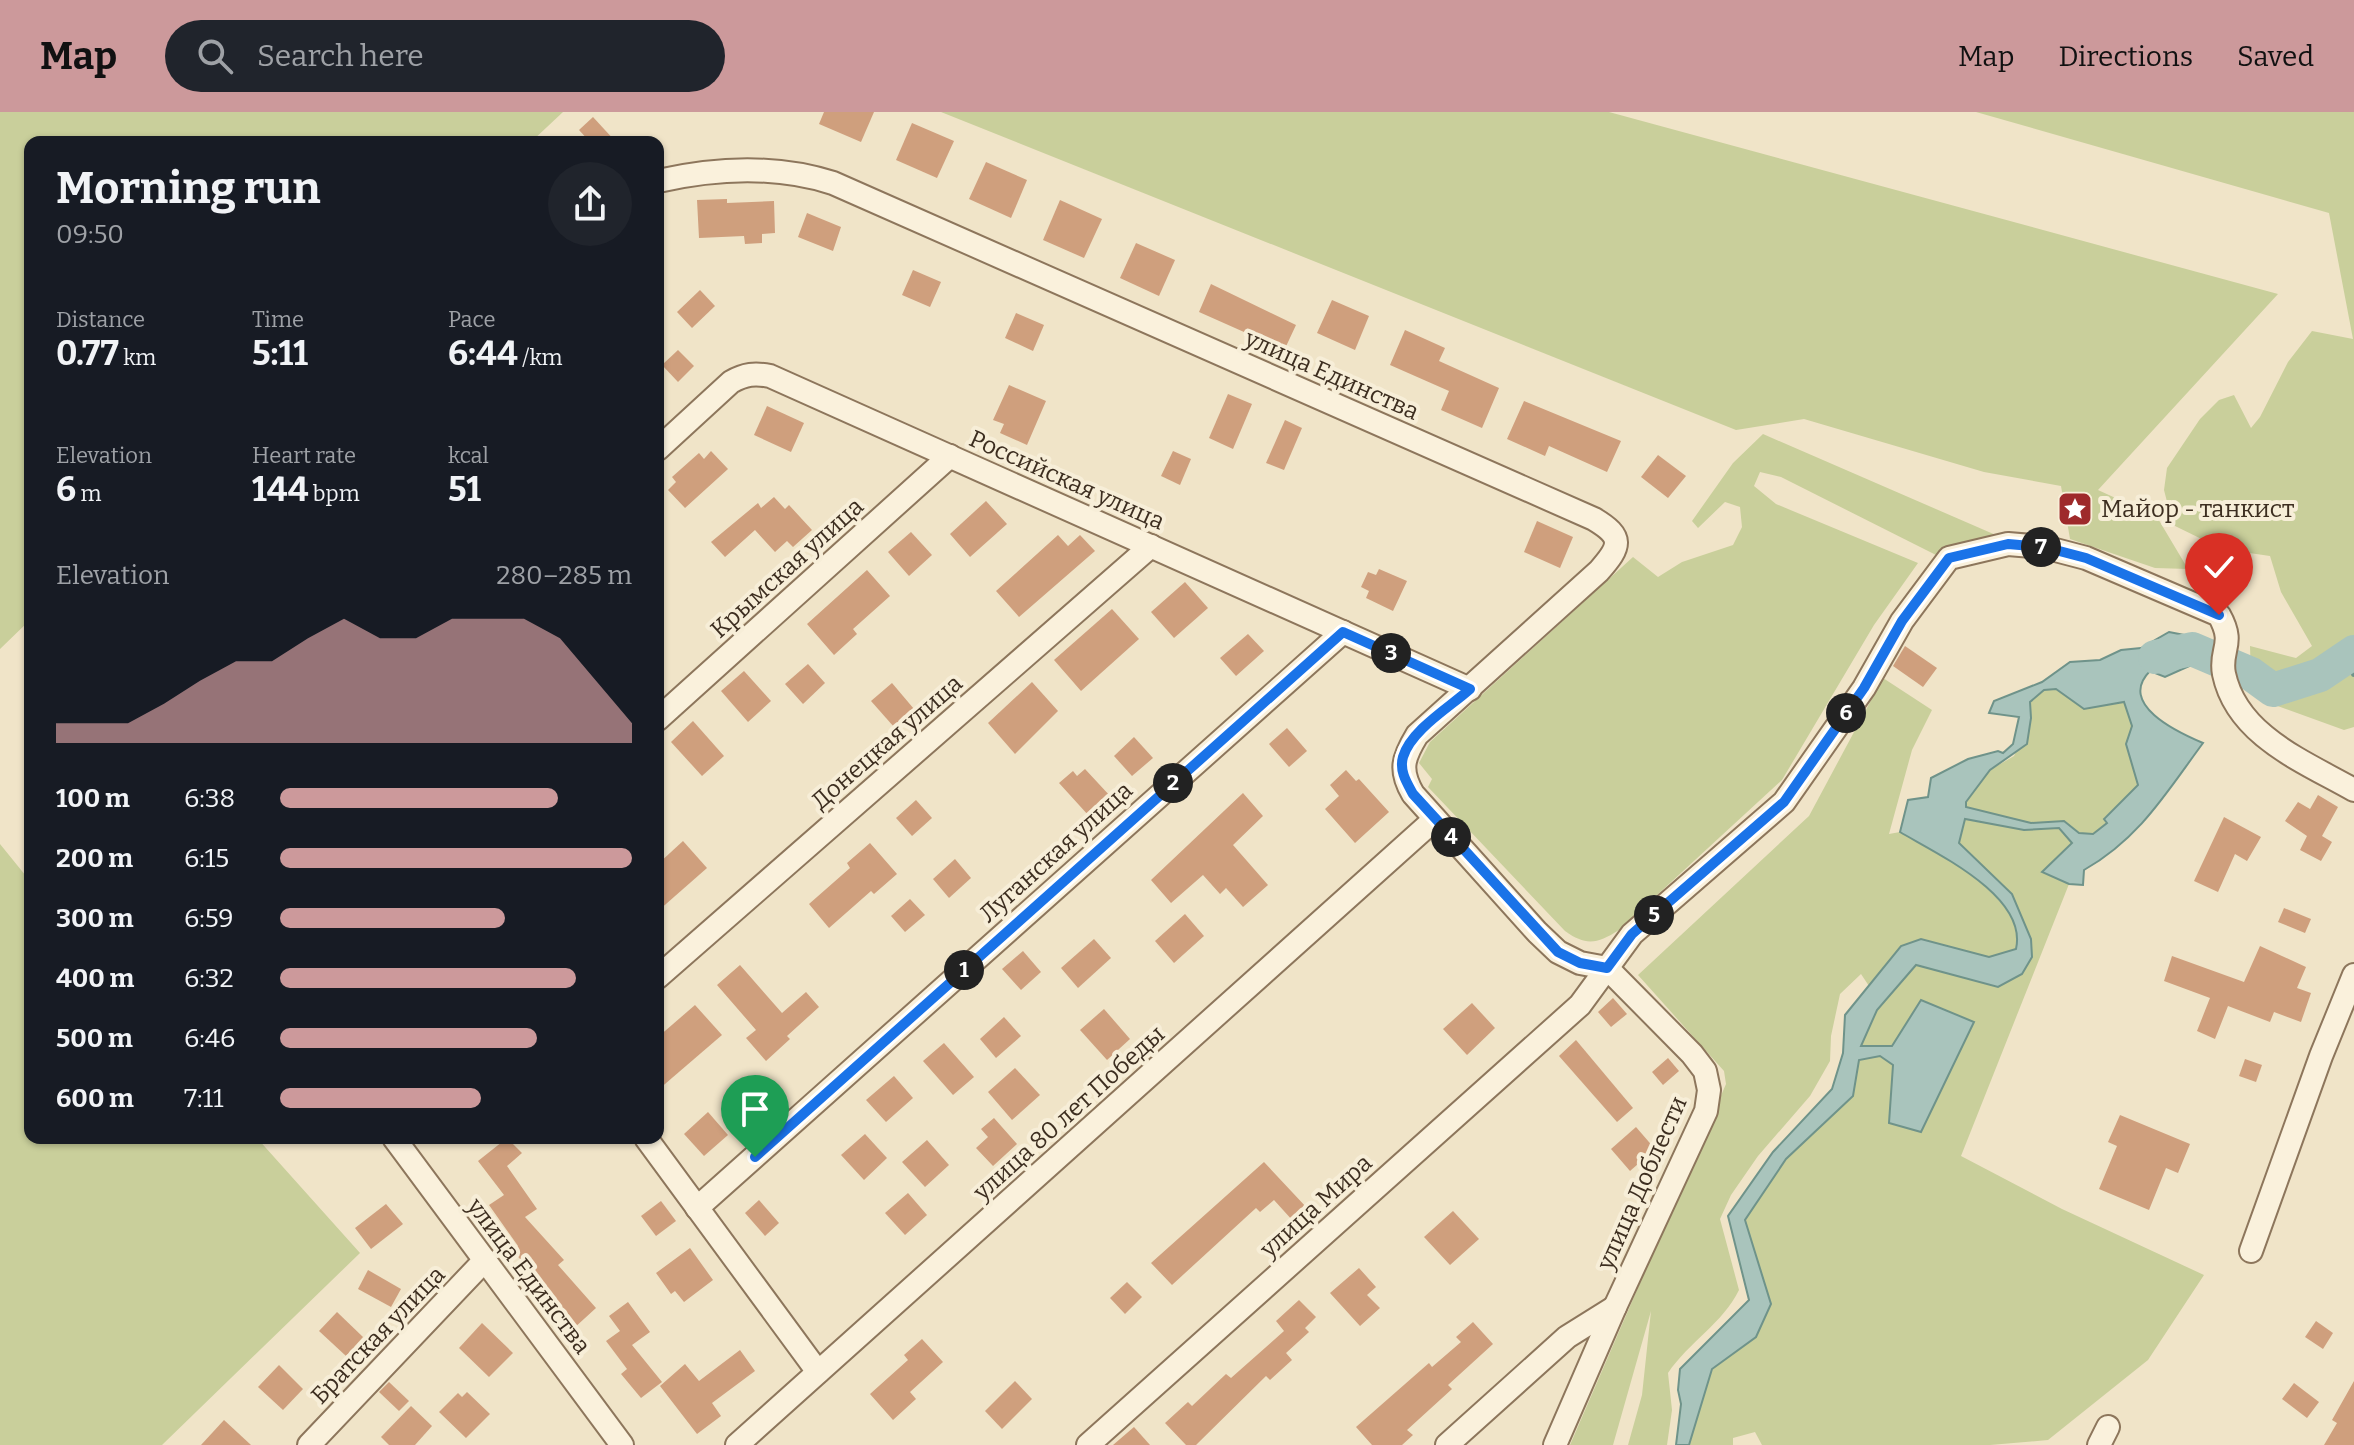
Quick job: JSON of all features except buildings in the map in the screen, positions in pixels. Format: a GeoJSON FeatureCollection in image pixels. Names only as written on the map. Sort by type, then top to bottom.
{"type":"FeatureCollection","features":[{"type":"Feature","properties":{"kind":"street","name":"улица Единства"},"geometry":{"type":"LineString","coordinates":[[664,180],[686,175],[769,170],[802,173],[833,183],[1612,530],[1617,541],[1615,552],[1599,571],[1417,735],[1403,758],[1404,777],[1413,794],[1558,952],[1580,963],[1607,968]]}},
{"type":"Feature","properties":{"kind":"street","name":"Российская улица"},"geometry":{"type":"LineString","coordinates":[[664,443],[731,382],[742,375],[756,373],[770,376],[1470,689]]}},
{"type":"Feature","properties":{"kind":"street","name":"Крымская улица"},"geometry":{"type":"LineString","coordinates":[[664,714],[950,456]]}},
{"type":"Feature","properties":{"kind":"street","name":"улица Мира"},"geometry":{"type":"LineString","coordinates":[[1088,1445],[1580,1005],[1632,934],[1784,802],[1864,688],[1902,621],[1949,558],[2008,544],[2044,547],[2086,558],[2219,615],[2228,631],[2224,673],[2240,714],[2281,749],[2354,790]]}},
{"type":"Feature","properties":{"kind":"street","name":"Донецкая улица"},"geometry":{"type":"LineString","coordinates":[[664,972],[1151,546]]}},
{"type":"Feature","properties":{"kind":"street","name":"Луганская улица"},"geometry":{"type":"LineString","coordinates":[[697,1208],[1343,632]]}},
{"type":"Feature","properties":{"kind":"street","name":"улица 80 лет Победы"},"geometry":{"type":"LineString","coordinates":[[737,1445],[1435,819]]}},
{"type":"Feature","properties":{"kind":"street","name":"улица Доблести"},"geometry":{"type":"LineString","coordinates":[[1555,1445],[1706,1111],[1709,1090],[1705,1071],[1692,1054],[1607,968]]}},
{"type":"Feature","properties":{"kind":"street"},"geometry":{"type":"LineString","coordinates":[[2251,1251],[2321,1056],[2354,975]]}},
{"type":"Feature","properties":{"kind":"street","name":"улица Единства"},"geometry":{"type":"LineString","coordinates":[[398,1144],[622,1445]]}},
{"type":"Feature","properties":{"kind":"street"},"geometry":{"type":"LineString","coordinates":[[650,1144],[818,1372]]}},
{"type":"Feature","properties":{"kind":"street","name":"Братская улица"},"geometry":{"type":"LineString","coordinates":[[309,1445],[485,1260]]}},
{"type":"Feature","properties":{"kind":"street"},"geometry":{"type":"LineString","coordinates":[[1447,1445],[1567,1337],[1615,1307]]}},
{"type":"Feature","properties":{"kind":"green space"},"geometry":{"type":"Polygon","coordinates":[[[0,112],[563,112],[537,136],[24,136],[24,626],[0,649],[0,112]]]}},
{"type":"Feature","properties":{"kind":"green space"},"geometry":{"type":"Polygon","coordinates":[[[941,112],[1609,112],[2278,294],[2098,490],[2157,517],[2188,569],[2155,568],[2070,539],[2061,486],[1984,472],[1804,419],[1736,430],[941,112]]]}},
{"type":"Feature","properties":{"kind":"green space"},"geometry":{"type":"Polygon","coordinates":[[[1976,112],[2354,112],[2354,727],[2344,730],[2272,704],[2251,678],[2250,646],[2296,658],[2312,646],[2281,592],[2270,556],[2222,549],[2173,525],[2164,490],[2167,468],[2200,419],[2219,400],[2234,395],[2251,428],[2260,417],[2288,362],[2312,331],[2353,339],[2329,213],[1976,112]]]}},
{"type":"Feature","properties":{"kind":"green space"},"geometry":{"type":"Polygon","coordinates":[[[1763,434],[2005,539],[1938,556],[1781,477],[1760,472],[1754,486],[1776,504],[1918,563],[1874,625],[1782,780],[1619,930],[1598,940],[1579,939],[1565,931],[1428,787],[1432,779],[1419,763],[1430,742],[1633,557],[1658,577],[1682,562],[1733,545],[1742,527],[1740,507],[1725,502],[1698,528],[1692,521],[1733,463],[1763,434]]]}},
{"type":"Feature","properties":{"kind":"green space"},"geometry":{"type":"Polygon","coordinates":[[[1883,678],[1932,710],[1912,750],[1889,834],[1900,832],[1936,852],[1995,894],[2008,911],[2016,930],[2016,949],[1989,957],[1921,939],[1901,946],[1869,986],[1861,974],[1840,994],[1831,1036],[1830,1061],[1810,1096],[1758,1156],[1731,1195],[1720,1219],[1739,1290],[1724,1313],[1668,1373],[1672,1410],[1667,1445],[1628,1445],[1642,1395],[1651,1311],[1613,1445],[1570,1445],[1726,1084],[1724,1071],[1638,975],[1809,816],[1883,678]]]}},
{"type":"Feature","properties":{"kind":"green space"},"geometry":{"type":"Polygon","coordinates":[[[2056,689],[2089,703],[2106,705],[2125,702],[2132,726],[2126,744],[2139,785],[2104,818],[2107,823],[2093,834],[2079,833],[2064,821],[2031,823],[1966,808],[1966,802],[1990,770],[2014,756],[2031,718],[2030,702],[2044,690],[2056,689]]]}},
{"type":"Feature","properties":{"kind":"green space"},"geometry":{"type":"Polygon","coordinates":[[[1965,819],[2024,830],[2059,828],[2072,843],[2042,872],[2069,884],[1961,1156],[2062,1209],[2204,1275],[2148,1360],[2048,1440],[1990,1445],[1762,1445],[1755,1432],[1733,1438],[1733,1445],[1689,1445],[1712,1369],[1756,1337],[1771,1304],[1745,1220],[1786,1159],[1853,1096],[1858,1060],[1881,1056],[1893,1064],[1889,1123],[1974,1023],[1921,1000],[1892,1046],[1860,1046],[1877,1010],[1916,964],[1998,986],[2031,957],[2012,894],[1958,842],[1965,819]]]}},
{"type":"Feature","properties":{"kind":"green space"},"geometry":{"type":"Polygon","coordinates":[[[0,844],[24,874],[24,1144],[262,1144],[360,1253],[162,1445],[0,1445],[0,844]]]}},
{"type":"Feature","properties":{"kind":"water"},"geometry":{"type":"Polygon","coordinates":[[[2169,632],[2200,638],[2196,663],[2165,677],[2150,671],[2142,683],[2141,695],[2154,715],[2203,743],[2137,829],[2084,870],[2083,885],[2069,884],[2042,872],[2072,843],[2059,828],[2024,830],[1965,819],[1959,843],[2012,894],[2031,939],[2032,957],[2022,974],[1998,987],[1916,965],[1877,1010],[1861,1046],[1892,1046],[1921,1000],[1974,1022],[1921,1132],[1889,1123],[1893,1065],[1880,1056],[1859,1060],[1853,1096],[1786,1159],[1745,1220],[1771,1304],[1756,1337],[1712,1369],[1689,1445],[1676,1445],[1681,1404],[1678,1390],[1680,1369],[1749,1300],[1728,1216],[1773,1152],[1832,1089],[1843,1053],[1845,1015],[1901,946],[1921,939],[1989,957],[2016,949],[2016,930],[2008,911],[1994,894],[1956,865],[1900,832],[1908,800],[1928,797],[1931,778],[1968,759],[1998,751],[2003,753],[2013,744],[2019,717],[1989,713],[1994,701],[2042,682],[2070,662],[2100,660],[2121,650],[2141,648],[2169,632]],[[2056,689],[2044,690],[2030,702],[2027,744],[1990,770],[1966,802],[1966,807],[2031,823],[2064,821],[2079,833],[2093,834],[2107,823],[2104,819],[2138,785],[2126,744],[2132,726],[2124,702],[2084,709],[2056,689]]]}},
{"type":"Feature","properties":{"kind":"waterway"},"geometry":{"type":"LineString","coordinates":[[2155,657],[2192,649],[2251,674],[2273,690],[2320,675],[2354,652]]}},
{"type":"Feature","properties":{"kind":"waterway"},"geometry":{"type":"LineString","coordinates":[[2354,668],[2354,674]]}},
{"type":"Feature","properties":{"kind":"place","name":"Майор - танкист"},"geometry":{"type":"Point","coordinates":[2075,509]}},
{"type":"Feature","properties":{"kind":"route"},"geometry":{"type":"LineString","coordinates":[[755,1157],[1343,632],[1470,689],[1417,735],[1403,758],[1404,777],[1413,794],[1558,952],[1580,963],[1607,968],[1632,934],[1784,802],[1864,688],[1902,621],[1949,558],[2008,544],[2044,547],[2086,558],[2219,615]]}}]}
